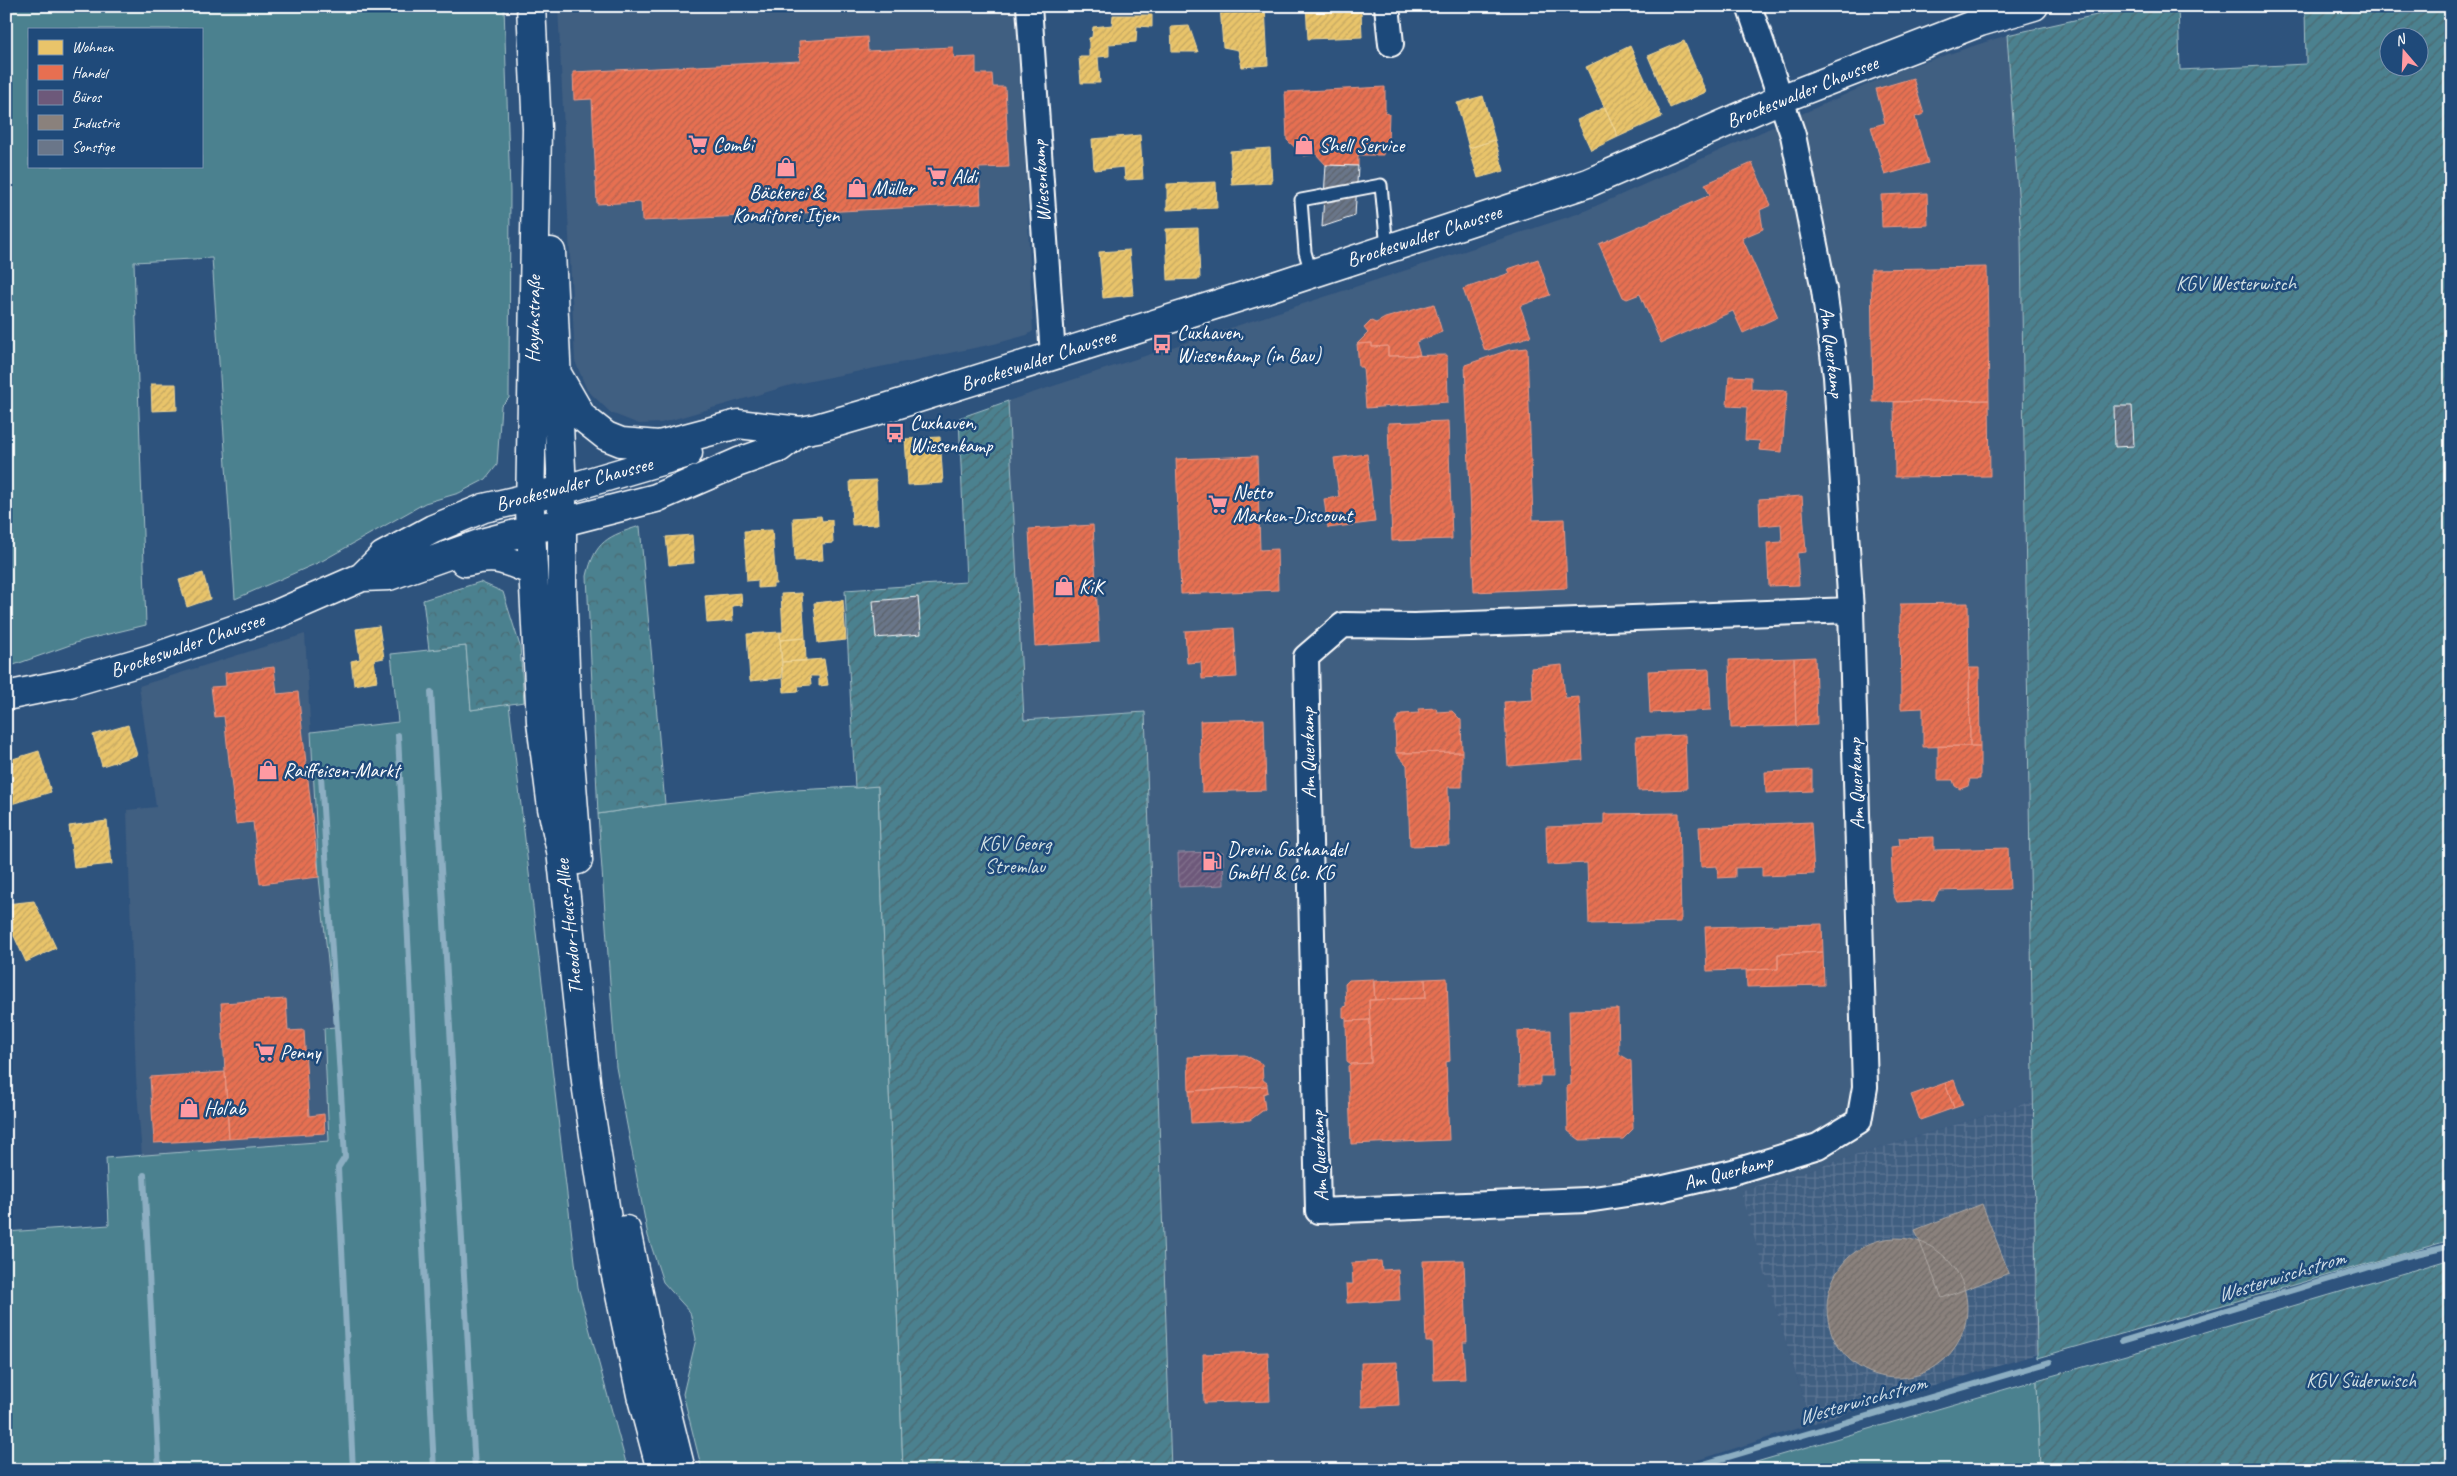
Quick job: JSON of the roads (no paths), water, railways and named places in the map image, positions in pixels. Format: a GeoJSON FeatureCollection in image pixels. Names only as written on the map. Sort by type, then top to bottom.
{"type":"FeatureCollection","features":[{"type":"Feature","properties":{"kind":"street","name":"Haydnstraße"},"geometry":{"type":"LineString","coordinates":[[530,512],[537,129],[531,6]]}},
{"type":"Feature","properties":{"kind":"street","name":"Wiesenkamp"},"geometry":{"type":"LineString","coordinates":[[1029,6],[1053,356]]}},
{"type":"Feature","properties":{"kind":"street"},"geometry":{"type":"LineString","coordinates":[[1387,6],[1391,44]]}},
{"type":"Feature","properties":{"kind":"street","name":"Am Querkamp"},"geometry":{"type":"LineString","coordinates":[[1749,6],[1792,134],[1808,204],[1824,290],[1835,366],[1843,455],[1851,610],[1865,1087],[1859,1121],[1818,1146],[1734,1172],[1660,1190],[1587,1200],[1318,1210],[1306,657],[1343,625],[1414,626],[1851,610]]}},
{"type":"Feature","properties":{"kind":"street","name":"Brockeswalder Chaussee"},"geometry":{"type":"LineString","coordinates":[[562,506],[629,472],[766,428],[800,431],[886,408],[1588,183],[1781,99],[1980,22],[2034,6]]}},
{"type":"Feature","properties":{"kind":"street","name":"Haydnstraße"},"geometry":{"type":"LineString","coordinates":[[537,129],[549,229],[562,506]]}},
{"type":"Feature","properties":{"kind":"street"},"geometry":{"type":"LineString","coordinates":[[556,372],[582,417],[606,436],[620,442],[659,445],[738,424],[766,428]]}},
{"type":"Feature","properties":{"kind":"street","name":"Brockeswalder Chaussee"},"geometry":{"type":"LineString","coordinates":[[362,577],[383,556],[433,529],[484,508],[530,512],[562,506],[656,498],[729,466],[779,448],[800,431]]}},
{"type":"Feature","properties":{"kind":"street","name":"Theodor-Heuss-Allee"},"geometry":{"type":"LineString","coordinates":[[562,506],[567,722],[595,1064],[610,1150],[638,1340],[661,1470]]}},
{"type":"Feature","properties":{"kind":"street","name":"Brockeswalder Chaussee"},"geometry":{"type":"LineString","coordinates":[[6,696],[68,683],[150,659],[266,618],[362,577],[389,576],[485,542],[530,512]]}},
{"type":"Feature","properties":{"kind":"street","name":"Theodor-Heuss-Allee"},"geometry":{"type":"LineString","coordinates":[[530,512],[541,722],[552,808],[561,851],[587,1090],[615,1271],[681,1470]]}},
{"type":"Feature","properties":{"kind":"street"},"geometry":{"type":"LineString","coordinates":[[389,576],[405,579],[486,557],[502,558],[532,571]]}},
{"type":"Feature","properties":{"kind":"lane"},"geometry":{"type":"LineString","coordinates":[[1311,273],[1305,252],[1300,200],[1381,185],[1387,248]]}},
{"type":"Feature","properties":{"kind":"waterway"},"geometry":{"type":"LineString","coordinates":[[431,692],[475,1470]]}},
{"type":"Feature","properties":{"kind":"waterway"},"geometry":{"type":"LineString","coordinates":[[398,735],[434,1470]]}},
{"type":"Feature","properties":{"kind":"waterway"},"geometry":{"type":"LineString","coordinates":[[321,776],[345,1157],[338,1168],[353,1470]]}},
{"type":"Feature","properties":{"kind":"waterway"},"geometry":{"type":"LineString","coordinates":[[144,1175],[159,1470]]}},
{"type":"Feature","properties":{"kind":"waterway","name":"Westerwischstrom"},"geometry":{"type":"LineString","coordinates":[[2122,1341],[2403,1257],[2451,1246]]}},
{"type":"Feature","properties":{"kind":"waterway","name":"Westerwischstrom"},"geometry":{"type":"LineString","coordinates":[[1684,1470],[2050,1362]]}},
{"type":"Feature","properties":{"kind":"place","name":"Combi"},"geometry":{"type":"Point","coordinates":[698,144]}},
{"type":"Feature","properties":{"kind":"place","name":"Shell Service"},"geometry":{"type":"Point","coordinates":[1304,145]}},
{"type":"Feature","properties":{"kind":"place","name":"Bäckerei & Konditorei Itjen"},"geometry":{"type":"Point","coordinates":[786,167]}},
{"type":"Feature","properties":{"kind":"place","name":"Aldi"},"geometry":{"type":"Point","coordinates":[937,176]}},
{"type":"Feature","properties":{"kind":"place","name":"Müller"},"geometry":{"type":"Point","coordinates":[857,188]}},
{"type":"Feature","properties":{"kind":"place","name":"Cuxhaven, Wiesenkamp (in Bau)"},"geometry":{"type":"Point","coordinates":[1162,344]}},
{"type":"Feature","properties":{"kind":"place","name":"Cuxhaven, Wiesenkamp"},"geometry":{"type":"Point","coordinates":[895,433]}},
{"type":"Feature","properties":{"kind":"place","name":"Netto Marken-Discount"},"geometry":{"type":"Point","coordinates":[1218,504]}},
{"type":"Feature","properties":{"kind":"place","name":"KiK"},"geometry":{"type":"Point","coordinates":[1064,586]}},
{"type":"Feature","properties":{"kind":"place","name":"Raiffeisen-Markt"},"geometry":{"type":"Point","coordinates":[268,770]}},
{"type":"Feature","properties":{"kind":"place","name":"Drevin Gashandel GmbH & Co. KG"},"geometry":{"type":"Point","coordinates":[1212,861]}},
{"type":"Feature","properties":{"kind":"place","name":"Penny"},"geometry":{"type":"Point","coordinates":[265,1052]}},
{"type":"Feature","properties":{"kind":"place","name":"Hol'ab"},"geometry":{"type":"Point","coordinates":[189,1108]}},
{"type":"Feature","properties":{"kind":"park label","name":"KGV Westerwisch"},"geometry":{"type":"Point","coordinates":[2236,283]}},
{"type":"Feature","properties":{"kind":"park label","name":"KGV Georg Stremlau"},"geometry":{"type":"Point","coordinates":[1015,854]}},
{"type":"Feature","properties":{"kind":"park label","name":"KGV Süderwisch"},"geometry":{"type":"Point","coordinates":[2361,1380]}}]}
